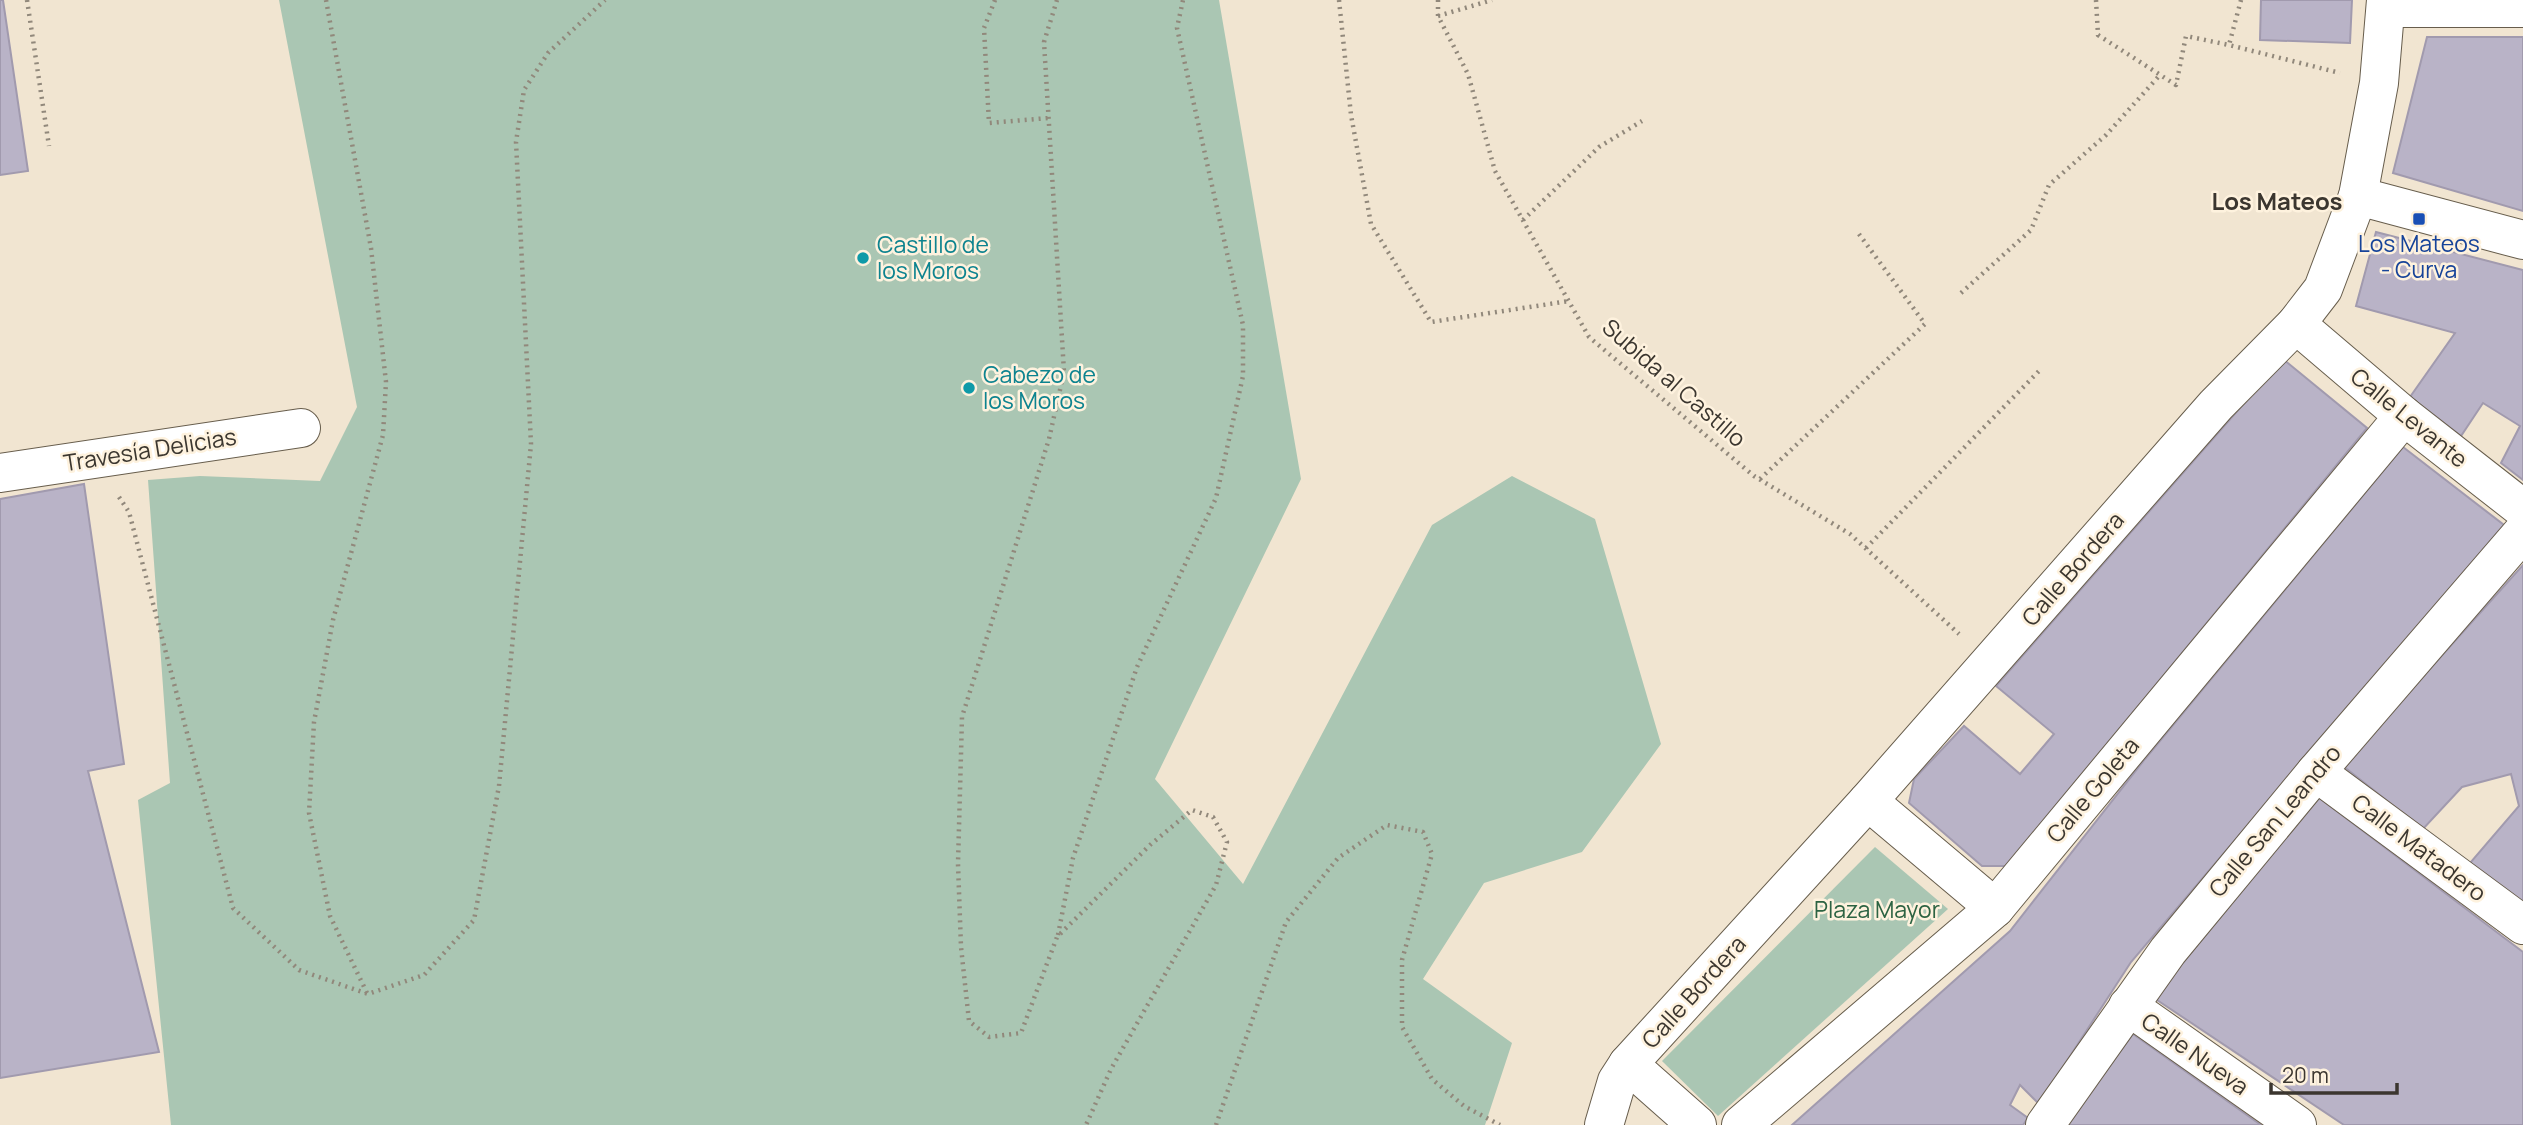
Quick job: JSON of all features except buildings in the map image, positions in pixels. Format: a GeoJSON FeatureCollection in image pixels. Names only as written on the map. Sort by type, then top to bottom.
{"type":"FeatureCollection","features":[{"type":"Feature","properties":{"kind":"street"},"geometry":{"type":"LineString","coordinates":[[2386,4],[2523,8]]}},
{"type":"Feature","properties":{"kind":"street","name":"Calle Bordera"},"geometry":{"type":"LineString","coordinates":[[1604,1125],[1617,1081],[1628,1064],[1868,801],[2216,405],[2296,324],[2323,289],[2358,196],[2379,83],[2386,4]]}},
{"type":"Feature","properties":{"kind":"street"},"geometry":{"type":"LineString","coordinates":[[2358,196],[2523,240]]}},
{"type":"Feature","properties":{"kind":"street","name":"Calle Levante"},"geometry":{"type":"LineString","coordinates":[[2296,324],[2404,416],[2523,509]]}},
{"type":"Feature","properties":{"kind":"street","name":"Calle Goleta"},"geometry":{"type":"LineString","coordinates":[[1741,1125],[1995,908],[2404,416]]}},
{"type":"Feature","properties":{"kind":"street","name":"Travesía Delicias"},"geometry":{"type":"LineString","coordinates":[[0,473],[300,428]]}},
{"type":"Feature","properties":{"kind":"street","name":"Calle San Leandro"},"geometry":{"type":"LineString","coordinates":[[2045,1125],[2168,951],[2316,772],[2523,532]]}},
{"type":"Feature","properties":{"kind":"street","name":"Calle Matadero"},"geometry":{"type":"LineString","coordinates":[[2316,772],[2523,925]]}},
{"type":"Feature","properties":{"kind":"street"},"geometry":{"type":"LineString","coordinates":[[1868,801],[1995,908]]}},
{"type":"Feature","properties":{"kind":"street","name":"Calle Nueva"},"geometry":{"type":"LineString","coordinates":[[2128,1006],[2297,1125]]}},
{"type":"Feature","properties":{"kind":"street"},"geometry":{"type":"LineString","coordinates":[[1628,1064],[1697,1125]]}},
{"type":"Feature","properties":{"kind":"path"},"geometry":{"type":"LineString","coordinates":[[27,0],[49,146]]}},
{"type":"Feature","properties":{"kind":"path"},"geometry":{"type":"LineString","coordinates":[[326,0],[371,248],[386,382],[383,435],[333,620],[314,722],[309,813],[330,916],[368,994]]}},
{"type":"Feature","properties":{"kind":"path"},"geometry":{"type":"LineString","coordinates":[[94,459],[129,512],[233,908],[299,970],[368,994],[424,975],[474,920],[499,786],[531,444],[516,142],[524,90],[548,53],[605,0]]}},
{"type":"Feature","properties":{"kind":"path"},"geometry":{"type":"LineString","coordinates":[[995,0],[984,28],[989,123],[1049,118]]}},
{"type":"Feature","properties":{"kind":"path"},"geometry":{"type":"LineString","coordinates":[[1057,0],[1044,42],[1064,372],[1049,439],[962,717],[958,864],[961,947],[969,1021],[989,1037],[1021,1033],[1057,937],[1073,858],[1137,667],[1216,498],[1243,376],[1243,325],[1177,28],[1183,0]]}},
{"type":"Feature","properties":{"kind":"path"},"geometry":{"type":"LineString","coordinates":[[1339,0],[1351,115],[1371,224],[1431,322],[1569,301]]}},
{"type":"Feature","properties":{"kind":"path","name":"Subida al Castillo"},"geometry":{"type":"LineString","coordinates":[[1438,0],[1438,16],[1468,74],[1495,171],[1589,337],[1760,479],[1850,534],[1990,664]]}},
{"type":"Feature","properties":{"kind":"path"},"geometry":{"type":"LineString","coordinates":[[1438,16],[1492,0]]}},
{"type":"Feature","properties":{"kind":"path"},"geometry":{"type":"LineString","coordinates":[[2096,0],[2098,35],[2176,85],[2186,36],[2379,83]]}},
{"type":"Feature","properties":{"kind":"path"},"geometry":{"type":"LineString","coordinates":[[2230,45],[2241,0]]}},
{"type":"Feature","properties":{"kind":"path"},"geometry":{"type":"LineString","coordinates":[[1961,293],[2031,230],[2049,186],[2106,135],[2160,75]]}},
{"type":"Feature","properties":{"kind":"path"},"geometry":{"type":"LineString","coordinates":[[1523,220],[1599,147],[1642,121]]}},
{"type":"Feature","properties":{"kind":"path"},"geometry":{"type":"LineString","coordinates":[[1760,479],[1925,324],[1856,230]]}},
{"type":"Feature","properties":{"kind":"path"},"geometry":{"type":"LineString","coordinates":[[1866,548],[2039,371]]}},
{"type":"Feature","properties":{"kind":"path"},"geometry":{"type":"LineString","coordinates":[[1057,937],[1150,845],[1192,810],[1213,817],[1227,842],[1216,885],[1111,1069],[1086,1125]]}},
{"type":"Feature","properties":{"kind":"path"},"geometry":{"type":"LineString","coordinates":[[1216,1125],[1286,922],[1338,858],[1387,825],[1423,832],[1432,854],[1402,960],[1402,1027],[1432,1079],[1464,1106],[1500,1125]]}},
{"type":"Feature","properties":{"kind":"green space"},"geometry":{"type":"Polygon","coordinates":[[[279,0],[1219,0],[1301,479],[1155,779],[1243,884],[1432,525],[1512,476],[1595,519],[1661,744],[1582,852],[1484,883],[1423,979],[1512,1043],[1485,1125],[171,1125],[138,800],[170,783],[148,480],[200,476],[320,481],[357,407],[279,0]]]}},
{"type":"Feature","properties":{"kind":"green space","name":"Plaza Mayor"},"geometry":{"type":"Polygon","coordinates":[[[1875,847],[1948,909],[1718,1116],[1662,1061],[1875,847]]]}},
{"type":"Feature","properties":{"kind":"place","name":"Los Mateos - Curva"},"geometry":{"type":"Point","coordinates":[2419,219]}},
{"type":"Feature","properties":{"kind":"place","name":"Castillo de los Moros"},"geometry":{"type":"Point","coordinates":[863,258]}},
{"type":"Feature","properties":{"kind":"place","name":"Cabezo de los Moros"},"geometry":{"type":"Point","coordinates":[969,388]}},
{"type":"Feature","properties":{"kind":"district","name":"Los Mateos"},"geometry":{"type":"Point","coordinates":[2277,202]}}]}
